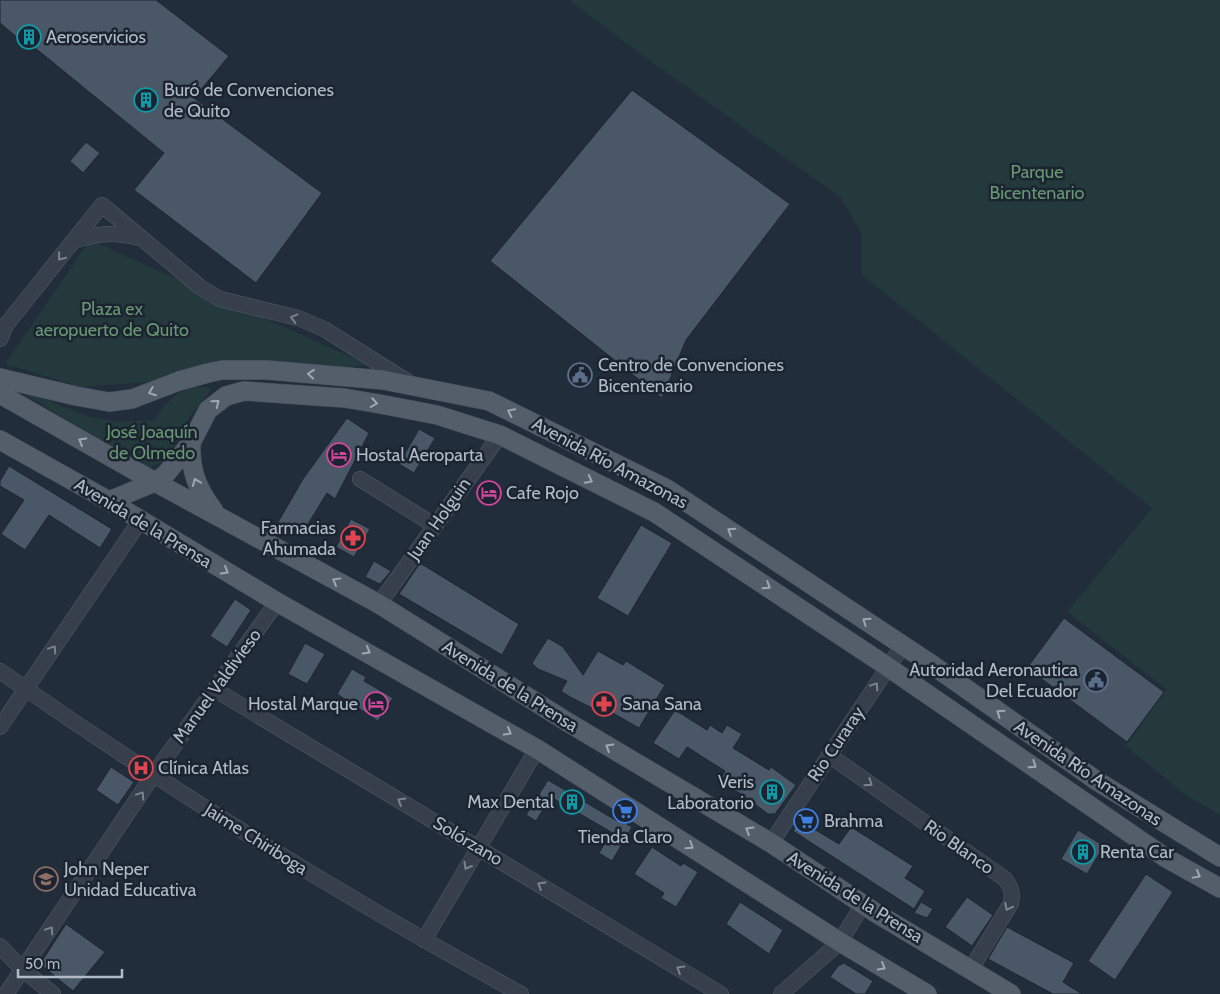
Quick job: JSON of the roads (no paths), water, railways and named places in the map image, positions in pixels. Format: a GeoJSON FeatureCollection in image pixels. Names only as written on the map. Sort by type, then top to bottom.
{"type":"FeatureCollection","features":[{"type":"Feature","properties":{"kind":"main road","name":"Avenida Río Amazonas"},"geometry":{"type":"LineString","coordinates":[[0,378],[109,402],[132,399],[193,376],[222,370],[267,370],[412,384],[489,401],[667,489],[903,645],[1097,781],[1220,857]]}},
{"type":"Feature","properties":{"kind":"main road","name":"Avenida Río Amazonas"},"geometry":{"type":"LineString","coordinates":[[111,500],[152,483],[175,464],[191,443],[202,418],[216,403],[234,392],[257,390],[380,404],[437,415],[500,435],[654,512],[888,667],[1086,801],[1166,858],[1220,888]]}},
{"type":"Feature","properties":{"kind":"main road","name":"Avenida de la Prensa"},"geometry":{"type":"LineString","coordinates":[[0,394],[152,483],[218,516],[379,604],[569,723],[770,843],[863,904],[1011,994]]}},
{"type":"Feature","properties":{"kind":"main road","name":"Avenida de la Prensa"},"geometry":{"type":"LineString","coordinates":[[0,440],[111,500],[140,521],[277,602],[537,749],[840,942],[926,994]]}},
{"type":"Feature","properties":{"kind":"main road"},"geometry":{"type":"LineString","coordinates":[[191,443],[190,459],[195,481],[218,516]]}},
{"type":"Feature","properties":{"kind":"main road"},"geometry":{"type":"LineString","coordinates":[[1086,801],[1097,781]]}},
{"type":"Feature","properties":{"kind":"street"},"geometry":{"type":"LineString","coordinates":[[0,339],[6,325],[102,205],[200,287],[220,300],[298,318],[324,329],[412,384]]}},
{"type":"Feature","properties":{"kind":"street"},"geometry":{"type":"LineString","coordinates":[[74,240],[88,236],[116,233],[142,239]]}},
{"type":"Feature","properties":{"kind":"street","name":"Juan Holguin"},"geometry":{"type":"LineString","coordinates":[[379,604],[500,435]]}},
{"type":"Feature","properties":{"kind":"street"},"geometry":{"type":"LineString","coordinates":[[360,480],[434,525]]}},
{"type":"Feature","properties":{"kind":"street"},"geometry":{"type":"LineString","coordinates":[[0,728],[140,521]]}},
{"type":"Feature","properties":{"kind":"street","name":"Manuel Valdivieso"},"geometry":{"type":"LineString","coordinates":[[6,994],[154,774],[277,602]]}},
{"type":"Feature","properties":{"kind":"street","name":"Rio Curaray"},"geometry":{"type":"LineString","coordinates":[[770,843],[903,645]]}},
{"type":"Feature","properties":{"kind":"street","name":"Jaime Chiriboga"},"geometry":{"type":"LineString","coordinates":[[0,671],[264,845],[424,940],[521,994]]}},
{"type":"Feature","properties":{"kind":"street","name":"Solórzano"},"geometry":{"type":"LineString","coordinates":[[214,690],[721,994]]}},
{"type":"Feature","properties":{"kind":"street"},"geometry":{"type":"LineString","coordinates":[[424,940],[537,749]]}},
{"type":"Feature","properties":{"kind":"street","name":"Rio Blanco"},"geometry":{"type":"LineString","coordinates":[[829,755],[1005,879],[1009,885],[1013,892],[1011,902],[971,969]]}},
{"type":"Feature","properties":{"kind":"street"},"geometry":{"type":"LineString","coordinates":[[781,994],[840,942],[863,904]]}},
{"type":"Feature","properties":{"kind":"street"},"geometry":{"type":"LineString","coordinates":[[0,946],[22,970],[53,994]]}},
{"type":"Feature","properties":{"kind":"place","name":"Aeroservicios"},"geometry":{"type":"Point","coordinates":[29,37]}},
{"type":"Feature","properties":{"kind":"place","name":"Buró de Convenciones de Quito"},"geometry":{"type":"Point","coordinates":[146,100]}},
{"type":"Feature","properties":{"kind":"place","name":"Centro de Convenciones Bicentenario"},"geometry":{"type":"Point","coordinates":[580,375]}},
{"type":"Feature","properties":{"kind":"place","name":"Hostal Aeroparta"},"geometry":{"type":"Point","coordinates":[339,455]}},
{"type":"Feature","properties":{"kind":"place","name":"Cafe Rojo"},"geometry":{"type":"Point","coordinates":[489,493]}},
{"type":"Feature","properties":{"kind":"place","name":"Farmacias Ahumada"},"geometry":{"type":"Point","coordinates":[353,538]}},
{"type":"Feature","properties":{"kind":"place","name":"Autoridad Aeronautica Del Ecuador"},"geometry":{"type":"Point","coordinates":[1096,680]}},
{"type":"Feature","properties":{"kind":"place","name":"Hostal Marque"},"geometry":{"type":"Point","coordinates":[376,704]}},
{"type":"Feature","properties":{"kind":"place","name":"Sana Sana"},"geometry":{"type":"Point","coordinates":[604,704]}},
{"type":"Feature","properties":{"kind":"place","name":"Clínica Atlas"},"geometry":{"type":"Point","coordinates":[141,768]}},
{"type":"Feature","properties":{"kind":"place","name":"Veris Laboratorio"},"geometry":{"type":"Point","coordinates":[772,792]}},
{"type":"Feature","properties":{"kind":"place","name":"Max Dental"},"geometry":{"type":"Point","coordinates":[572,802]}},
{"type":"Feature","properties":{"kind":"place","name":"Tienda Claro"},"geometry":{"type":"Point","coordinates":[625,811]}},
{"type":"Feature","properties":{"kind":"place","name":"Brahma"},"geometry":{"type":"Point","coordinates":[806,821]}},
{"type":"Feature","properties":{"kind":"place","name":"Renta Car"},"geometry":{"type":"Point","coordinates":[1083,852]}},
{"type":"Feature","properties":{"kind":"place","name":"John Neper Unidad Educativa"},"geometry":{"type":"Point","coordinates":[46,879]}},
{"type":"Feature","properties":{"kind":"park label","name":"Parque Bicentenario"},"geometry":{"type":"Point","coordinates":[1037,182]}},
{"type":"Feature","properties":{"kind":"park label","name":"Plaza ex aeropuerto de Quito"},"geometry":{"type":"Point","coordinates":[112,319]}},
{"type":"Feature","properties":{"kind":"park label","name":"José Joaquín de Olmedo"},"geometry":{"type":"Point","coordinates":[152,442]}}]}
